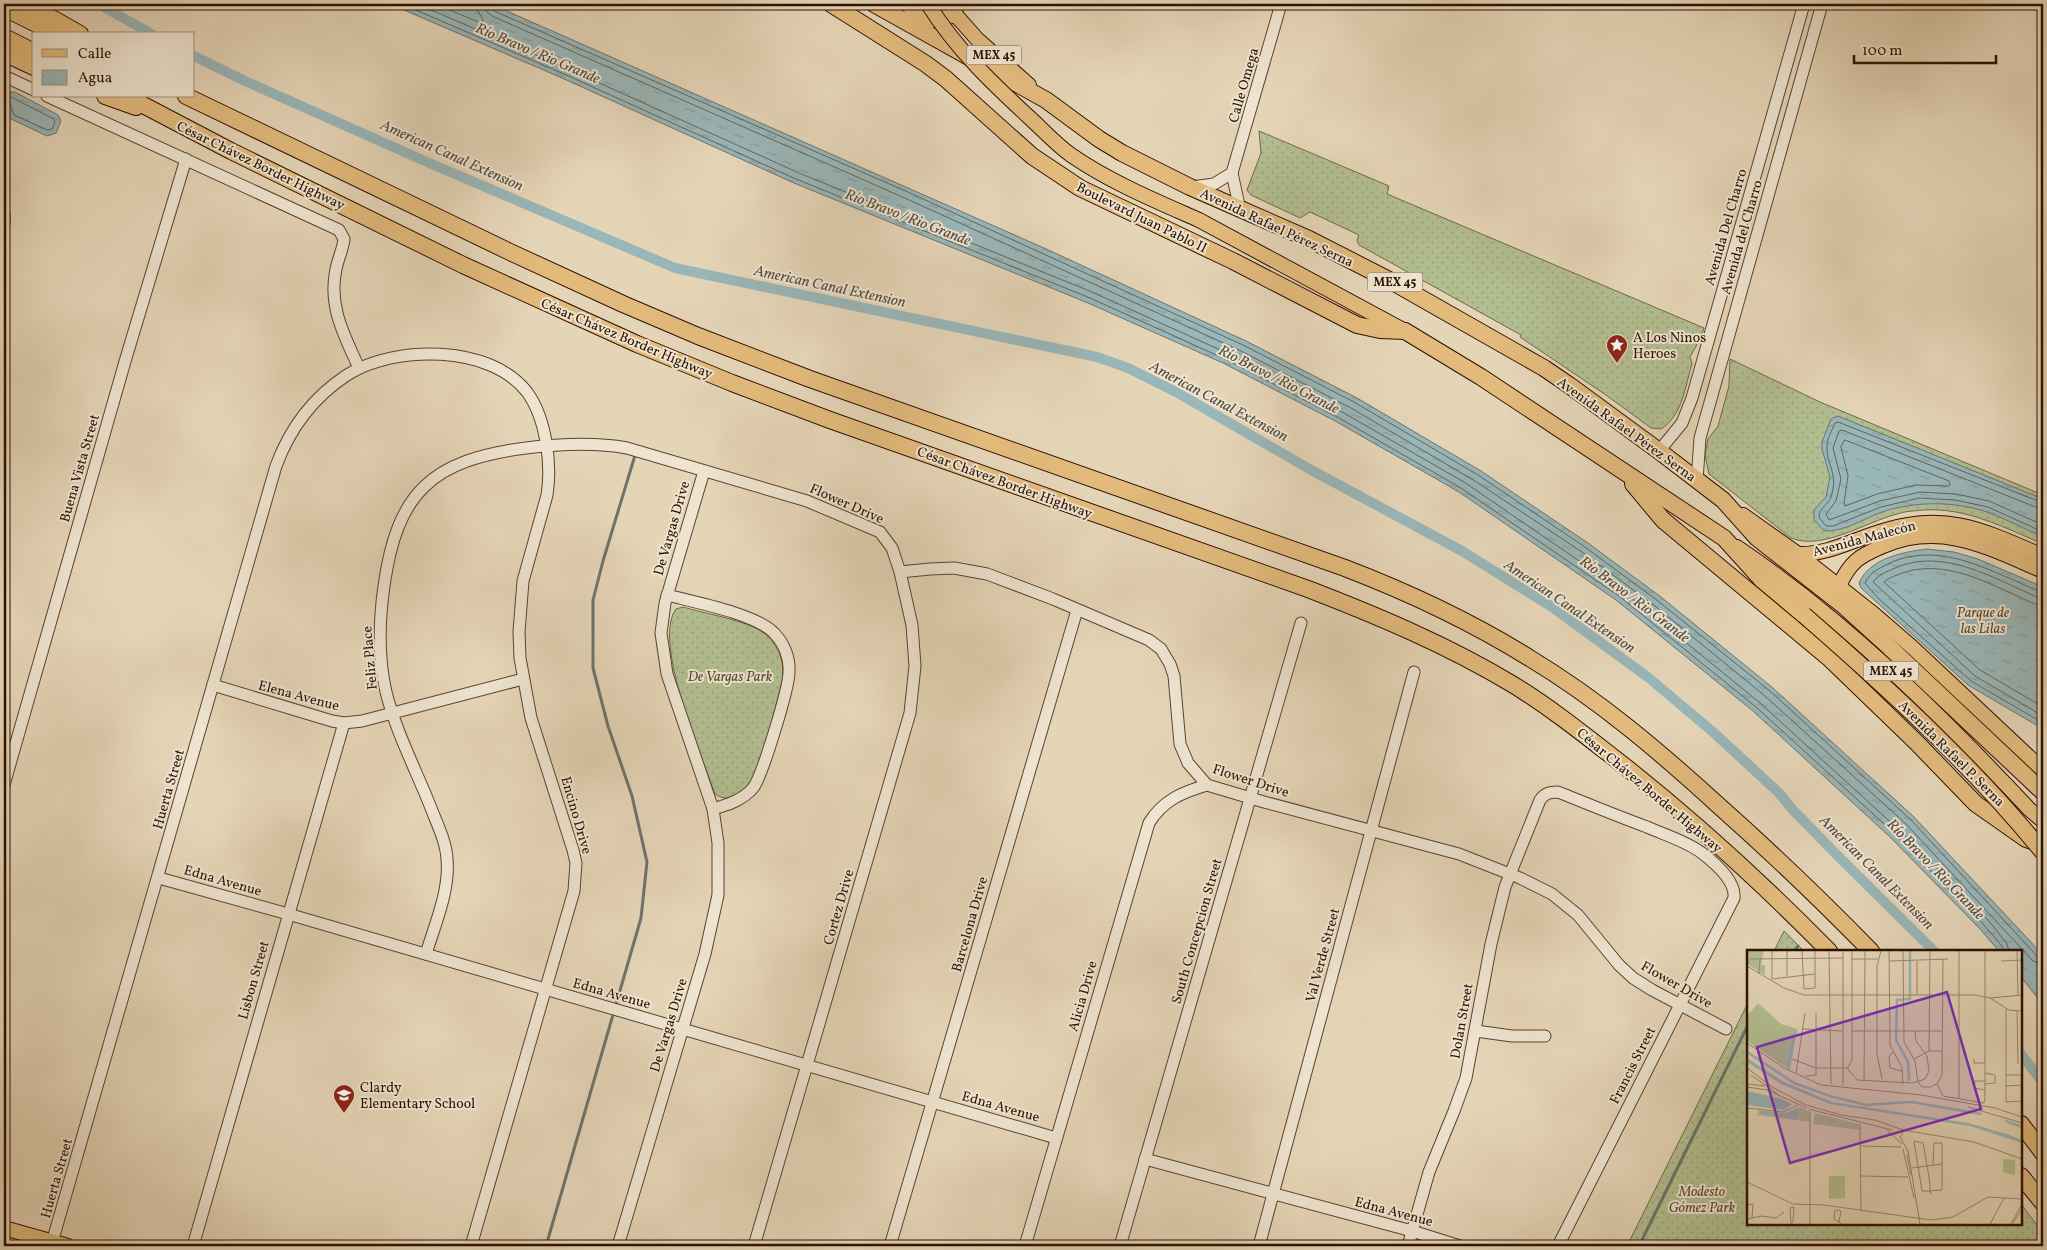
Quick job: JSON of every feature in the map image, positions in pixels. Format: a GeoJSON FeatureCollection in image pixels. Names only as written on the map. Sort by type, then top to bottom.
{"type":"FeatureCollection","features":[{"type":"Feature","properties":{"kind":"highway"},"geometry":{"type":"LineString","coordinates":[[27,4],[76,32]]}},
{"type":"Feature","properties":{"kind":"highway","name":"Boulevard Juan Pablo II"},"geometry":{"type":"LineString","coordinates":[[830,4],[926,64],[946,79],[1032,156],[1080,188],[1233,261],[1356,325],[1367,328],[1405,331]]}},
{"type":"Feature","properties":{"kind":"highway"},"geometry":{"type":"LineString","coordinates":[[874,4],[1046,100]]}},
{"type":"Feature","properties":{"kind":"highway"},"geometry":{"type":"LineString","coordinates":[[910,4],[916,14],[926,19],[952,7]]}},
{"type":"Feature","properties":{"kind":"highway"},"geometry":{"type":"LineString","coordinates":[[4,8],[52,32]]}},
{"type":"Feature","properties":{"kind":"highway"},"geometry":{"type":"LineString","coordinates":[[4,37],[32,51]]}},
{"type":"Feature","properties":{"kind":"highway"},"geometry":{"type":"LineString","coordinates":[[4,53],[32,66]]}},
{"type":"Feature","properties":{"kind":"highway"},"geometry":{"type":"LineString","coordinates":[[111,98],[162,115]]}},
{"type":"Feature","properties":{"kind":"highway","name":"César Chávez Border Highway"},"geometry":{"type":"LineString","coordinates":[[130,98],[463,265],[637,344],[830,420],[1308,589],[1382,618],[1460,655],[1514,685],[1544,705],[1636,775],[1771,892],[1828,950]]}},
{"type":"Feature","properties":{"kind":"highway","name":"César Chávez Border Highway"},"geometry":{"type":"LineString","coordinates":[[191,98],[510,252],[698,336],[819,382],[1345,568],[1388,585],[1461,619],[1549,670],[1658,751],[1768,851],[1870,950]]}},
{"type":"Feature","properties":{"kind":"highway","name":"Avenida Rafael Pérez Serna"},"geometry":{"type":"LineString","coordinates":[[1046,100],[1100,140],[1122,153],[1190,187],[1308,239],[1383,276],[1457,317],[1563,381],[1659,450],[1723,500]]}},
{"type":"Feature","properties":{"kind":"highway","name":"MEX 45"},"geometry":{"type":"LineString","coordinates":[[1405,331],[1481,377],[1724,538]]}},
{"type":"Feature","properties":{"kind":"highway"},"geometry":{"type":"LineString","coordinates":[[1620,469],[1664,520],[1829,658],[1916,742],[1976,804],[2026,839],[2043,845]]}},
{"type":"Feature","properties":{"kind":"highway"},"geometry":{"type":"LineString","coordinates":[[1723,500],[1757,538],[1844,606],[2009,758],[2043,792]]}},
{"type":"Feature","properties":{"kind":"highway","name":"Avenida Rafael P. Serna"},"geometry":{"type":"LineString","coordinates":[[1724,538],[1761,579],[1868,670],[1935,734],[1993,794],[2043,852]]}},
{"type":"Feature","properties":{"kind":"highway"},"geometry":{"type":"LineString","coordinates":[[2022,1125],[2043,1153]]}},
{"type":"Feature","properties":{"kind":"highway"},"geometry":{"type":"LineString","coordinates":[[2022,1177],[2043,1203]]}},
{"type":"Feature","properties":{"kind":"main road","name":"Avenida Rafael Pérez Serna"},"geometry":{"type":"LineString","coordinates":[[928,4],[942,27],[970,61],[999,91],[1070,154],[1132,190],[1200,220],[1405,331]]}},
{"type":"Feature","properties":{"kind":"main road","name":"Avenida Rafael Pérez Serna"},"geometry":{"type":"LineString","coordinates":[[952,7],[977,39],[1046,100]]}},
{"type":"Feature","properties":{"kind":"main road","name":"MEX 45"},"geometry":{"type":"LineString","coordinates":[[1723,500],[1763,531],[1798,554],[1912,647],[2043,770]]}},
{"type":"Feature","properties":{"kind":"main road","name":"Avenida Malecón"},"geometry":{"type":"LineString","coordinates":[[1798,554],[1818,554],[1885,530],[1928,522],[1973,527],[2043,556]]}},
{"type":"Feature","properties":{"kind":"main road","name":"Avenida Malecón"},"geometry":{"type":"LineString","coordinates":[[1839,586],[1850,566],[1861,557],[1892,542],[1924,536],[1940,535],[1972,541],[2043,571]]}},
{"type":"Feature","properties":{"kind":"main road","name":"MEX 45"},"geometry":{"type":"LineString","coordinates":[[1724,538],[1774,572],[1847,631],[1946,723],[2030,810],[2043,821]]}},
{"type":"Feature","properties":{"kind":"main road"},"geometry":{"type":"LineString","coordinates":[[4,1228],[52,1244],[68,1246]]}},
{"type":"Feature","properties":{"kind":"street","name":"Calle Omega"},"geometry":{"type":"LineString","coordinates":[[1232,173],[1281,4]]}},
{"type":"Feature","properties":{"kind":"street","name":"Avenida Del Charro"},"geometry":{"type":"LineString","coordinates":[[1659,450],[1682,423],[1692,398],[1804,4]]}},
{"type":"Feature","properties":{"kind":"street","name":"Avenida del Charro"},"geometry":{"type":"LineString","coordinates":[[1697,480],[1700,438],[1822,4]]}},
{"type":"Feature","properties":{"kind":"street"},"geometry":{"type":"LineString","coordinates":[[4,76],[32,89]]}},
{"type":"Feature","properties":{"kind":"street"},"geometry":{"type":"LineString","coordinates":[[51,98],[339,230],[344,239],[336,268],[334,301],[340,327],[359,368],[395,357],[429,354],[449,355],[490,366],[504,373],[526,392],[538,414],[547,446]]}},
{"type":"Feature","properties":{"kind":"street","name":"Buena Vista Street"},"geometry":{"type":"LineString","coordinates":[[4,785],[126,358],[186,159]]}},
{"type":"Feature","properties":{"kind":"street"},"geometry":{"type":"LineString","coordinates":[[1190,187],[1214,184],[1232,173],[1240,210]]}},
{"type":"Feature","properties":{"kind":"street"},"geometry":{"type":"LineString","coordinates":[[4,215],[4,224]]}},
{"type":"Feature","properties":{"kind":"street","name":"Huerta Street"},"geometry":{"type":"LineString","coordinates":[[52,1244],[159,878],[276,466],[291,431],[313,402],[328,389],[359,368]]}},
{"type":"Feature","properties":{"kind":"street","name":"Flower Drive"},"geometry":{"type":"LineString","coordinates":[[547,446],[609,445],[627,448],[807,501],[874,528],[892,548],[900,572],[954,568],[975,571],[1003,579],[1149,640],[1166,655],[1174,676],[1180,744],[1188,763],[1207,784],[1251,798],[1459,854],[1538,887],[1561,900],[1578,915],[1619,965],[1633,978],[1726,1029]]}},
{"type":"Feature","properties":{"kind":"street","name":"Encino Drive"},"geometry":{"type":"LineString","coordinates":[[471,1246],[574,891],[576,863],[570,836],[531,718],[523,680],[520,650],[520,606],[526,568],[550,480],[547,446]]}},
{"type":"Feature","properties":{"kind":"street","name":"Feliz Place"},"geometry":{"type":"LineString","coordinates":[[426,954],[446,886],[448,873],[446,848],[392,712],[384,677],[380,626],[391,550],[406,511],[424,488],[436,477],[456,464],[468,459],[498,452],[547,446]]}},
{"type":"Feature","properties":{"kind":"street","name":"De Vargas Drive"},"geometry":{"type":"LineString","coordinates":[[618,1246],[705,954],[718,895],[718,843],[713,809],[667,674],[662,633],[662,618],[667,595],[704,470]]}},
{"type":"Feature","properties":{"kind":"street","name":"Cortez Drive"},"geometry":{"type":"LineString","coordinates":[[754,1246],[910,713],[914,689],[914,646],[912,625],[900,572]]}},
{"type":"Feature","properties":{"kind":"street","name":"De Vargas Drive"},"geometry":{"type":"LineString","coordinates":[[667,595],[758,621],[776,635],[785,650],[788,661],[788,684],[760,775],[748,793],[740,799],[713,809]]}},
{"type":"Feature","properties":{"kind":"street","name":"Barcelona Drive"},"geometry":{"type":"LineString","coordinates":[[890,1246],[1077,610]]}},
{"type":"Feature","properties":{"kind":"street","name":"South Concepcion Street"},"geometry":{"type":"LineString","coordinates":[[1120,1246],[1301,623]]}},
{"type":"Feature","properties":{"kind":"street","name":"Val Verde Street"},"geometry":{"type":"LineString","coordinates":[[1259,1246],[1414,672]]}},
{"type":"Feature","properties":{"kind":"street","name":"Elena Avenue"},"geometry":{"type":"LineString","coordinates":[[213,686],[344,723],[362,721],[523,680]]}},
{"type":"Feature","properties":{"kind":"street","name":"Lisbon Street"},"geometry":{"type":"LineString","coordinates":[[193,1246],[344,723]]}},
{"type":"Feature","properties":{"kind":"street","name":"Alicia Drive"},"geometry":{"type":"LineString","coordinates":[[1025,1246],[1150,823],[1159,808],[1168,801],[1184,792],[1207,784]]}},
{"type":"Feature","properties":{"kind":"street","name":"Dolan Street"},"geometry":{"type":"LineString","coordinates":[[1408,1246],[1429,1172],[1466,1078],[1476,1031],[1490,944],[1509,874],[1540,800],[1544,795],[1558,792],[1679,840],[1702,852],[1733,885],[1734,898]]}},
{"type":"Feature","properties":{"kind":"street","name":"Edna Avenue"},"geometry":{"type":"LineString","coordinates":[[159,878],[1056,1138]]}},
{"type":"Feature","properties":{"kind":"street","name":"Francis Street"},"geometry":{"type":"LineString","coordinates":[[1558,1246],[1734,898]]}},
{"type":"Feature","properties":{"kind":"street"},"geometry":{"type":"LineString","coordinates":[[1476,1031],[1512,1036],[1545,1036]]}},
{"type":"Feature","properties":{"kind":"street","name":"Edna Avenue"},"geometry":{"type":"LineString","coordinates":[[1145,1159],[1412,1231],[1460,1246]]}},
{"type":"Feature","properties":{"kind":"green space"},"geometry":{"type":"Polygon","coordinates":[[[1259,131],[1389,186],[1387,194],[1704,328],[1690,357],[1692,364],[1685,391],[1674,416],[1661,429],[1651,428],[1520,337],[1521,335],[1359,245],[1357,240],[1359,235],[1310,212],[1300,218],[1251,195],[1247,190],[1261,153],[1259,131]]]}},
{"type":"Feature","properties":{"kind":"green space"},"geometry":{"type":"Polygon","coordinates":[[[1730,359],[1820,402],[2043,495],[2043,544],[2000,525],[1970,515],[1939,510],[1900,513],[1844,534],[1816,541],[1803,541],[1791,538],[1709,474],[1705,455],[1708,439],[1718,426],[1729,386],[1730,359]]]}},
{"type":"Feature","properties":{"kind":"green space","name":"De Vargas Park"},"geometry":{"type":"Polygon","coordinates":[[[683,607],[756,628],[767,635],[773,642],[782,662],[782,681],[768,736],[752,780],[748,787],[737,796],[724,798],[715,794],[691,728],[674,672],[670,646],[670,625],[676,609],[683,607]]]}},
{"type":"Feature","properties":{"kind":"green space"},"geometry":{"type":"Polygon","coordinates":[[[1784,931],[1803,950],[1774,950],[1784,931]]]}},
{"type":"Feature","properties":{"kind":"green space","name":"Modesto Gómez Park"},"geometry":{"type":"Polygon","coordinates":[[[1747,1005],[1747,1225],[2022,1225],[2022,1205],[2043,1233],[2043,1246],[1627,1246],[1747,1005]]]}},
{"type":"Feature","properties":{"kind":"water","name":"Río Bravo / Rio Grande"},"geometry":{"type":"Polygon","coordinates":[[[390,4],[491,4],[1044,248],[1246,341],[1357,398],[1481,471],[1588,543],[1661,597],[1773,688],[1914,817],[2043,955],[2043,1005],[2022,978],[2022,950],[1998,950],[1890,837],[1753,711],[1616,600],[1459,492],[1337,422],[1223,363],[1088,303],[794,183],[562,78],[390,4]]]}},
{"type":"Feature","properties":{"kind":"water"},"geometry":{"type":"Polygon","coordinates":[[[6,92],[15,92],[58,115],[61,121],[56,133],[47,136],[9,118],[4,97],[6,92]]]}},
{"type":"Feature","properties":{"kind":"water"},"geometry":{"type":"Polygon","coordinates":[[[1838,416],[2043,499],[2043,537],[1987,512],[1948,504],[1921,504],[1895,508],[1846,527],[1824,531],[1814,520],[1814,510],[1826,497],[1830,477],[1822,449],[1822,442],[1831,419],[1838,416]]]}},
{"type":"Feature","properties":{"kind":"water","name":"Parque de las Lilas"},"geometry":{"type":"Polygon","coordinates":[[[1927,549],[1954,552],[1978,559],[2043,587],[2043,729],[1968,685],[1861,588],[1859,583],[1864,574],[1879,562],[1898,554],[1927,549]]]}},
{"type":"Feature","properties":{"kind":"waterway","name":"American Canal Extension"},"geometry":{"type":"LineString","coordinates":[[98,4],[148,32]]}},
{"type":"Feature","properties":{"kind":"waterway","name":"American Canal Extension"},"geometry":{"type":"LineString","coordinates":[[195,56],[245,81],[427,162],[675,268],[1097,357],[1128,368],[1176,392],[1313,471],[1462,551],[1552,607],[1649,678],[1713,732],[1778,792],[1837,855],[1933,950]]}},
{"type":"Feature","properties":{"kind":"waterway"},"geometry":{"type":"LineString","coordinates":[[546,1246],[641,918],[647,862],[632,796],[608,726],[593,668],[593,600],[636,452]]}},
{"type":"Feature","properties":{"kind":"waterway"},"geometry":{"type":"LineString","coordinates":[[1795,950],[1798,946]]}},
{"type":"Feature","properties":{"kind":"waterway"},"geometry":{"type":"LineString","coordinates":[[1639,1246],[1747,1027]]}},
{"type":"Feature","properties":{"kind":"waterway","name":"American Canal Extension"},"geometry":{"type":"LineString","coordinates":[[2022,1055],[2043,1083]]}},
{"type":"Feature","properties":{"kind":"place","name":"A Los Ninos Heroes"},"geometry":{"type":"Point","coordinates":[1617,364]}},
{"type":"Feature","properties":{"kind":"place","name":"Clardy Elementary School"},"geometry":{"type":"Point","coordinates":[344,1114]}}]}
